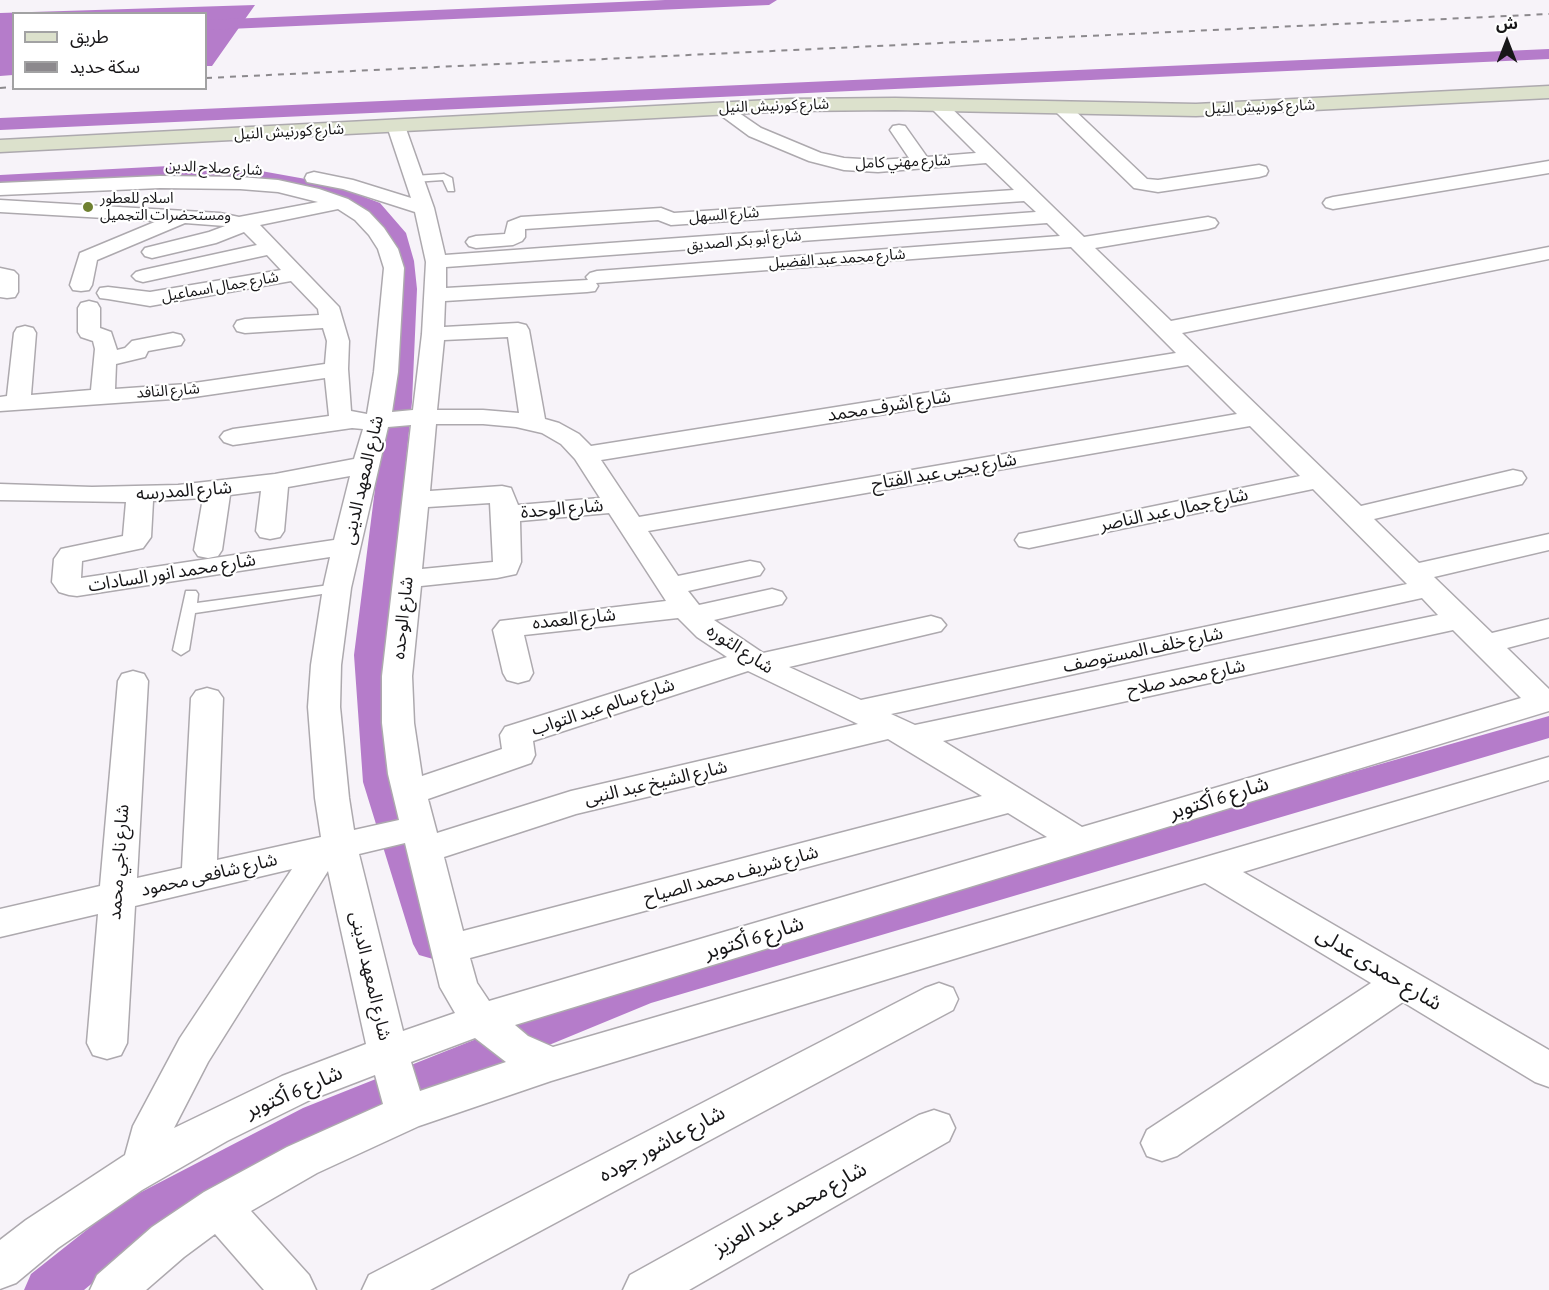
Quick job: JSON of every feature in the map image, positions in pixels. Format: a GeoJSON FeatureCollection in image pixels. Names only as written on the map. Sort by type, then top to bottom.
{"type":"FeatureCollection","features":[{"type":"Feature","properties":{"kind":"main road","name":"شارع كورنيش النيل"},"geometry":{"type":"LineString","coordinates":[[0,146],[720,108],[847,104],[1063,109],[1261,108],[1549,92]]}},
{"type":"Feature","properties":{"kind":"street"},"geometry":{"type":"LineString","coordinates":[[938,105],[1485,644],[1546,701]]}},
{"type":"Feature","properties":{"kind":"street","name":"شارع مهني كامل"},"geometry":{"type":"LineString","coordinates":[[720,108],[755,132],[828,161],[861,166],[991,157]]}},
{"type":"Feature","properties":{"kind":"street"},"geometry":{"type":"LineString","coordinates":[[1063,109],[1141,184],[1158,186],[1259,171]]}},
{"type":"Feature","properties":{"kind":"street","name":"شارع الوحده"},"geometry":{"type":"LineString","coordinates":[[396,126],[424,208],[435,254],[433,334],[397,676],[398,723],[409,793],[459,987],[480,1020],[514,1048],[551,1064]]}},
{"type":"Feature","properties":{"kind":"street"},"geometry":{"type":"LineString","coordinates":[[899,130],[922,163]]}},
{"type":"Feature","properties":{"kind":"street","name":"شارع صلاح الدين"},"geometry":{"type":"LineString","coordinates":[[0,172],[110,166],[213,166],[304,176],[373,192],[424,208]]}},
{"type":"Feature","properties":{"kind":"street"},"geometry":{"type":"LineString","coordinates":[[1333,203],[1549,167]]}},
{"type":"Feature","properties":{"kind":"street","name":"شارع المعهد الدينى"},"geometry":{"type":"LineString","coordinates":[[0,189],[125,182],[240,183],[290,188],[341,203],[362,216],[377,232],[388,249],[394,268],[391,328],[378,420],[365,465],[338,588],[326,665],[324,707],[332,798],[332,848],[406,1113]]}},
{"type":"Feature","properties":{"kind":"street"},"geometry":{"type":"LineString","coordinates":[[148,253],[216,237],[242,224],[341,203],[373,192]]}},
{"type":"Feature","properties":{"kind":"street","name":"شارع السهل"},"geometry":{"type":"LineString","coordinates":[[435,254],[513,239],[515,226],[521,223],[661,214],[672,219],[1029,195]]}},
{"type":"Feature","properties":{"kind":"street"},"geometry":{"type":"LineString","coordinates":[[0,206],[220,219],[242,224],[253,230],[328,307],[336,331],[339,411],[341,417],[349,421]]}},
{"type":"Feature","properties":{"kind":"street"},"geometry":{"type":"LineString","coordinates":[[81,285],[87,257],[185,216]]}},
{"type":"Feature","properties":{"kind":"street","name":"شارع أبو بكر الصديق"},"geometry":{"type":"LineString","coordinates":[[435,254],[1052,217]]}},
{"type":"Feature","properties":{"kind":"street","name":"شارع محمد عبد الفضيل"},"geometry":{"type":"LineString","coordinates":[[435,295],[1078,243],[1208,223]]}},
{"type":"Feature","properties":{"kind":"street"},"geometry":{"type":"LineString","coordinates":[[216,237],[237,255],[258,282]]}},
{"type":"Feature","properties":{"kind":"street"},"geometry":{"type":"LineString","coordinates":[[143,276],[272,248]]}},
{"type":"Feature","properties":{"kind":"street"},"geometry":{"type":"LineString","coordinates":[[1166,329],[1549,253]]}},
{"type":"Feature","properties":{"kind":"street","name":"شارع جمال اسماعيل"},"geometry":{"type":"LineString","coordinates":[[108,293],[150,299],[297,274]]}},
{"type":"Feature","properties":{"kind":"street"},"geometry":{"type":"LineString","coordinates":[[89,309],[89,332],[104,337],[106,360],[102,396]]}},
{"type":"Feature","properties":{"kind":"street"},"geometry":{"type":"LineString","coordinates":[[433,334],[518,330],[533,422]]}},
{"type":"Feature","properties":{"kind":"street"},"geometry":{"type":"LineString","coordinates":[[249,337],[336,331]]}},
{"type":"Feature","properties":{"kind":"street"},"geometry":{"type":"LineString","coordinates":[[9,403],[25,333]]}},
{"type":"Feature","properties":{"kind":"street"},"geometry":{"type":"LineString","coordinates":[[106,360],[137,352],[136,348],[140,346],[173,340]]}},
{"type":"Feature","properties":{"kind":"street","name":"شارع اشرف محمد"},"geometry":{"type":"LineString","coordinates":[[585,455],[1194,357]]}},
{"type":"Feature","properties":{"kind":"street","name":"شارع النافد"},"geometry":{"type":"LineString","coordinates":[[9,403],[217,387],[336,369]]}},
{"type":"Feature","properties":{"kind":"street","name":"شارع الثوره"},"geometry":{"type":"LineString","coordinates":[[233,437],[349,421],[423,417],[483,417],[533,422],[550,428],[570,439],[585,455],[683,603],[731,648],[755,662],[902,732],[1077,840]]}},
{"type":"Feature","properties":{"kind":"street","name":"شارع يحيى عبد الفتاح"},"geometry":{"type":"LineString","coordinates":[[625,515],[1255,418]]}},
{"type":"Feature","properties":{"kind":"street","name":"شارع المدرسه"},"geometry":{"type":"LineString","coordinates":[[0,492],[140,495],[218,490],[365,465]]}},
{"type":"Feature","properties":{"kind":"street"},"geometry":{"type":"LineString","coordinates":[[1355,516],[1513,478]]}},
{"type":"Feature","properties":{"kind":"street","name":"شارع جمال عبد الناصر"},"geometry":{"type":"LineString","coordinates":[[1029,540],[1319,480]]}},
{"type":"Feature","properties":{"kind":"street"},"geometry":{"type":"LineString","coordinates":[[270,531],[275,482]]}},
{"type":"Feature","properties":{"kind":"street"},"geometry":{"type":"LineString","coordinates":[[208,550],[218,490]]}},
{"type":"Feature","properties":{"kind":"street"},"geometry":{"type":"LineString","coordinates":[[407,579],[506,568],[506,514],[502,494],[415,500]]}},
{"type":"Feature","properties":{"kind":"street","name":"شارع محمد انور السادات"},"geometry":{"type":"LineString","coordinates":[[140,495],[137,537],[133,542],[71,555],[68,559],[66,582],[69,586],[77,587],[347,546]]}},
{"type":"Feature","properties":{"kind":"street","name":"شارع الوحدة"},"geometry":{"type":"LineString","coordinates":[[506,514],[625,515]]}},
{"type":"Feature","properties":{"kind":"street","name":"شارع خلف المستوصف"},"geometry":{"type":"LineString","coordinates":[[858,711],[1421,580],[1549,542]]}},
{"type":"Feature","properties":{"kind":"street"},"geometry":{"type":"LineString","coordinates":[[683,603],[750,569]]}},
{"type":"Feature","properties":{"kind":"street"},"geometry":{"type":"LineString","coordinates":[[683,603],[772,598]]}},
{"type":"Feature","properties":{"kind":"street","name":"شارع العمده"},"geometry":{"type":"LineString","coordinates":[[518,673],[508,630],[510,627],[683,603]]}},
{"type":"Feature","properties":{"kind":"street","name":"شارع محمد صلاح"},"geometry":{"type":"LineString","coordinates":[[902,732],[1460,619]]}},
{"type":"Feature","properties":{"kind":"street"},"geometry":{"type":"LineString","coordinates":[[755,662],[931,625]]}},
{"type":"Feature","properties":{"kind":"street"},"geometry":{"type":"LineString","coordinates":[[1485,644],[1549,628]]}},
{"type":"Feature","properties":{"kind":"street","name":"شارع سالم عبد التواب"},"geometry":{"type":"LineString","coordinates":[[409,793],[519,755],[516,735],[755,662]]}},
{"type":"Feature","properties":{"kind":"street","name":"شارع ناجي محمد"},"geometry":{"type":"LineString","coordinates":[[107,1043],[133,681]]}},
{"type":"Feature","properties":{"kind":"street"},"geometry":{"type":"LineString","coordinates":[[199,877],[207,698]]}},
{"type":"Feature","properties":{"kind":"street","name":"شارع 6 أكتوبر"},"geometry":{"type":"LineString","coordinates":[[0,1268],[42,1234],[143,1167],[212,1128],[296,1088],[388,1053],[480,1020],[1546,701]]}},
{"type":"Feature","properties":{"kind":"street","name":"شارع الشيخ عبد النبى"},"geometry":{"type":"LineString","coordinates":[[420,840],[571,803],[902,732]]}},
{"type":"Feature","properties":{"kind":"street"},"geometry":{"type":"LineString","coordinates":[[113,1290],[168,1242],[219,1206],[302,1160],[406,1113],[551,1064],[1549,768]]}},
{"type":"Feature","properties":{"kind":"street","name":"شارع شريف محمد الصياح"},"geometry":{"type":"LineString","coordinates":[[449,949],[1013,800]]}},
{"type":"Feature","properties":{"kind":"street","name":"شارع شافعى محمود"},"geometry":{"type":"LineString","coordinates":[[0,923],[332,848],[420,840]]}},
{"type":"Feature","properties":{"kind":"street"},"geometry":{"type":"LineString","coordinates":[[143,1167],[154,1126],[194,1050],[332,848]]}},
{"type":"Feature","properties":{"kind":"street","name":"شارع حمدى عدلى"},"geometry":{"type":"LineString","coordinates":[[1208,868],[1549,1070]]}},
{"type":"Feature","properties":{"kind":"street"},"geometry":{"type":"LineString","coordinates":[[1162,1143],[1403,982]]}},
{"type":"Feature","properties":{"kind":"street","name":"شارع عاشور جوده"},"geometry":{"type":"LineString","coordinates":[[385,1290],[939,999]]}},
{"type":"Feature","properties":{"kind":"street","name":"شارع محمد عبد العزيز"},"geometry":{"type":"LineString","coordinates":[[646,1290],[934,1128]]}},
{"type":"Feature","properties":{"kind":"street"},"geometry":{"type":"LineString","coordinates":[[219,1206],[293,1290]]}},
{"type":"Feature","properties":{"kind":"lane"},"geometry":{"type":"LineString","coordinates":[[414,179],[444,177],[447,178],[452,189]]}},
{"type":"Feature","properties":{"kind":"lane"},"geometry":{"type":"LineString","coordinates":[[181,650],[190,602],[338,588]]}},
{"type":"Feature","properties":{"kind":"shaded area"},"geometry":{"type":"Polygon","coordinates":[[[255,5],[212,66],[207,66],[207,12],[32,12],[255,5]]]}},
{"type":"Feature","properties":{"kind":"shaded area"},"geometry":{"type":"Polygon","coordinates":[[[0,13],[12,13],[12,75],[0,76],[0,13]]]}},
{"type":"Feature","properties":{"kind":"waterway"},"geometry":{"type":"LineString","coordinates":[[207,25],[769,0]]}},
{"type":"Feature","properties":{"kind":"waterway"},"geometry":{"type":"LineString","coordinates":[[0,124],[1549,54]]}},
{"type":"Feature","properties":{"kind":"waterway"},"geometry":{"type":"LineString","coordinates":[[0,181],[169,172],[250,175],[321,187],[373,207],[395,233],[403,261],[406,289],[399,402],[370,655],[380,782],[433,944]]}},
{"type":"Feature","properties":{"kind":"waterway"},"geometry":{"type":"LineString","coordinates":[[48,1290],[138,1217],[318,1121],[641,990],[1549,727]]}},
{"type":"Feature","properties":{"kind":"railway"},"geometry":{"type":"LineString","coordinates":[[207,78],[1549,14]]}},
{"type":"Feature","properties":{"kind":"railway"},"geometry":{"type":"LineString","coordinates":[[0,88],[12,87]]}},
{"type":"Feature","properties":{"kind":"place","name":"اسلام للعطور ومستحضرات التجميل"},"geometry":{"type":"Point","coordinates":[88,207]}}]}
